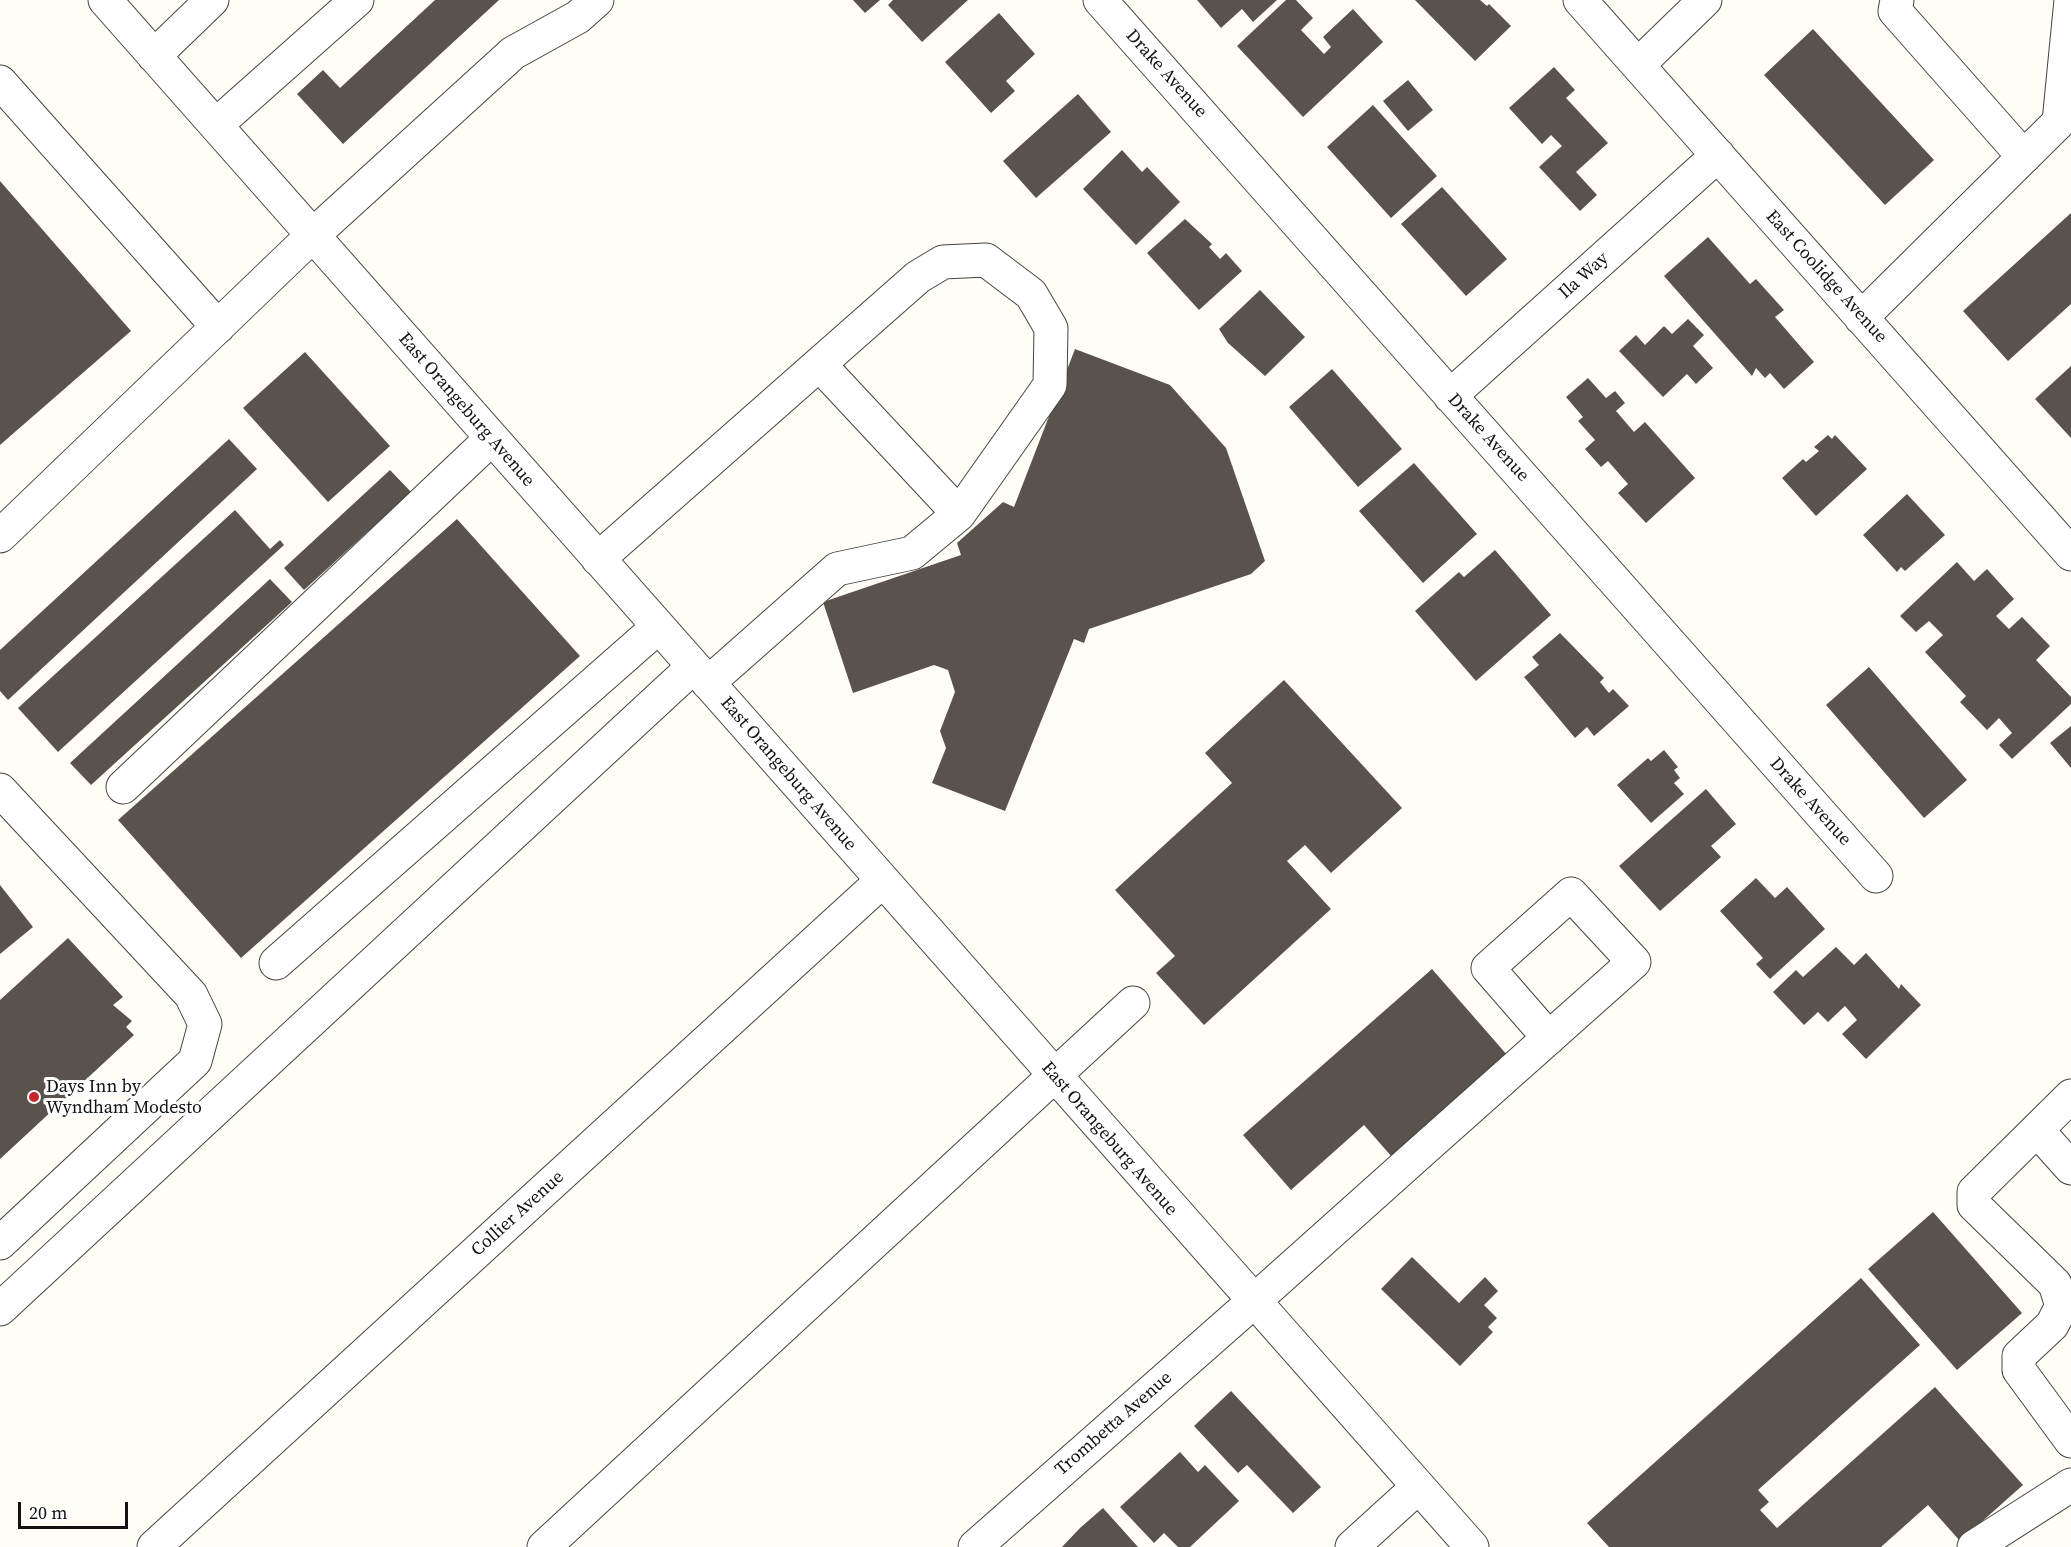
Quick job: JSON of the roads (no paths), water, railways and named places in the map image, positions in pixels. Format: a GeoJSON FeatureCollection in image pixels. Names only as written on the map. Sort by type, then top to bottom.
{"type":"FeatureCollection","features":[{"type":"Feature","properties":{"kind":"street","name":"East Orangeburg Avenue"},"geometry":{"type":"LineString","coordinates":[[105,0],[1418,1487],[1466,1545]]}},
{"type":"Feature","properties":{"kind":"street"},"geometry":{"type":"LineString","coordinates":[[154,56],[212,0]]}},
{"type":"Feature","properties":{"kind":"street"},"geometry":{"type":"LineString","coordinates":[[216,125],[357,0]]}},
{"type":"Feature","properties":{"kind":"street"},"geometry":{"type":"LineString","coordinates":[[1,534],[313,236],[513,53],[578,18],[597,0]]}},
{"type":"Feature","properties":{"kind":"street","name":"Drake Avenue"},"geometry":{"type":"LineString","coordinates":[[1100,0],[1875,876]]}},
{"type":"Feature","properties":{"kind":"street","name":"East Coolidge Avenue"},"geometry":{"type":"LineString","coordinates":[[1581,0],[1862,318],[2065,537]]}},
{"type":"Feature","properties":{"kind":"street"},"geometry":{"type":"LineString","coordinates":[[1638,66],[1705,0]]}},
{"type":"Feature","properties":{"kind":"street"},"geometry":{"type":"LineString","coordinates":[[1897,0],[1895,11],[2024,157]]}},
{"type":"Feature","properties":{"kind":"street"},"geometry":{"type":"LineString","coordinates":[[1862,318],[2059,122],[2071,0]]}},
{"type":"Feature","properties":{"kind":"street"},"geometry":{"type":"LineString","coordinates":[[0,82],[218,327]]}},
{"type":"Feature","properties":{"kind":"street","name":"Ila Way"},"geometry":{"type":"LineString","coordinates":[[1450,396],[1718,155]]}},
{"type":"Feature","properties":{"kind":"street"},"geometry":{"type":"LineString","coordinates":[[0,1309],[700,675],[837,569],[912,553],[959,514],[1050,385],[1051,328],[1031,294],[986,260],[943,262],[918,277],[598,559]]}},
{"type":"Feature","properties":{"kind":"street"},"geometry":{"type":"LineString","coordinates":[[819,364],[959,514]]}},
{"type":"Feature","properties":{"kind":"street"},"geometry":{"type":"LineString","coordinates":[[123,788],[492,438]]}},
{"type":"Feature","properties":{"kind":"street"},"geometry":{"type":"LineString","coordinates":[[276,963],[658,627]]}},
{"type":"Feature","properties":{"kind":"street"},"geometry":{"type":"LineString","coordinates":[[0,790],[191,995],[205,1024],[195,1061],[0,1243]]}},
{"type":"Feature","properties":{"kind":"street","name":"Collier Avenue"},"geometry":{"type":"LineString","coordinates":[[154,1547],[882,881]]}},
{"type":"Feature","properties":{"kind":"street"},"geometry":{"type":"LineString","coordinates":[[544,1547],[1055,1077],[1132,1003]]}},
{"type":"Feature","properties":{"kind":"street","name":"Trombetta Avenue"},"geometry":{"type":"LineString","coordinates":[[975,1547],[1549,1038]]}},
{"type":"Feature","properties":{"kind":"street"},"geometry":{"type":"LineString","coordinates":[[2071,1096],[1974,1192],[1974,1205],[2055,1284],[2065,1297],[2052,1325],[2019,1356],[2019,1370],[2071,1441]]}},
{"type":"Feature","properties":{"kind":"street"},"geometry":{"type":"LineString","coordinates":[[2037,1130],[2071,1168]]}},
{"type":"Feature","properties":{"kind":"street"},"geometry":{"type":"LineString","coordinates":[[1974,1547],[2071,1485]]}},
{"type":"Feature","properties":{"kind":"street"},"geometry":{"type":"LineString","coordinates":[[1352,1547],[1418,1487]]}},
{"type":"Feature","properties":{"kind":"place","name":"Days Inn by Wyndham Modesto"},"geometry":{"type":"Point","coordinates":[34,1097]}}]}
